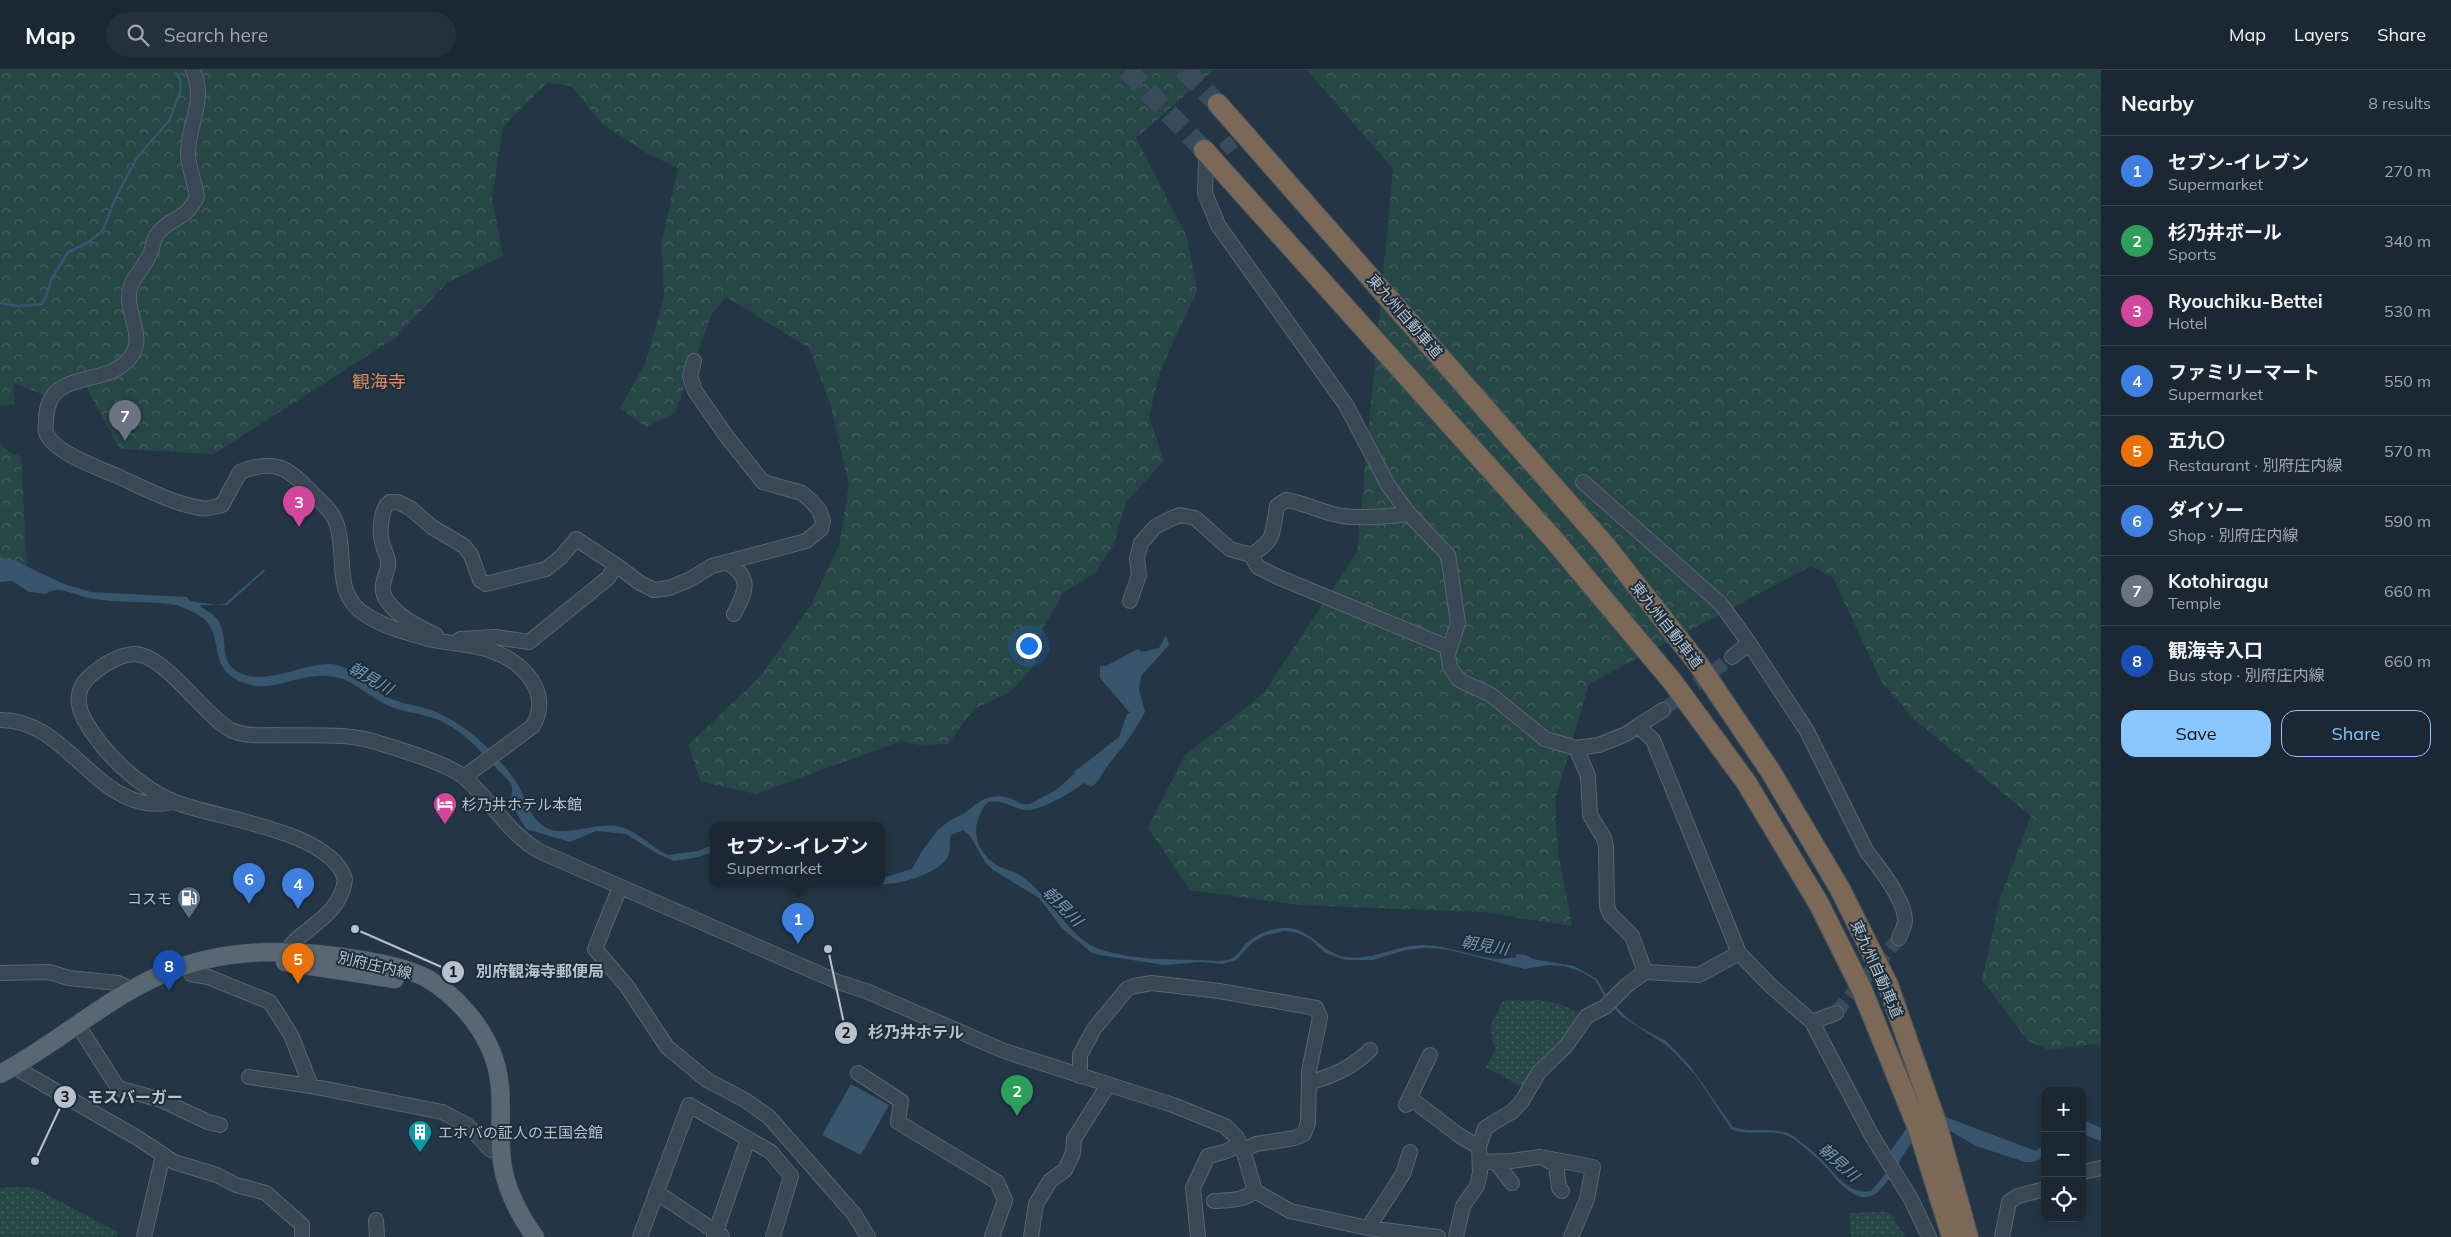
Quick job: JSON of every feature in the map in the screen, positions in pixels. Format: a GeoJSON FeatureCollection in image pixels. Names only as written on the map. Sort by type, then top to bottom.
{"type":"FeatureCollection","features":[{"type":"Feature","properties":{"kind":"highway","name":"東九州自動車道"},"geometry":{"type":"LineString","coordinates":[[1218,104],[1605,545],[1699,665],[1771,772],[1840,889],[1888,985],[1918,1069],[1943,1178],[1952,1237]]}},
{"type":"Feature","properties":{"kind":"highway","name":"東九州自動車道"},"geometry":{"type":"LineString","coordinates":[[1205,156],[1554,540],[1672,681],[1746,782],[1819,904],[1862,990],[1968,1237]]}},
{"type":"Feature","properties":{"kind":"main road","name":"別府庄内線"},"geometry":{"type":"LineString","coordinates":[[0,1074],[133,990],[165,973],[196,963],[252,952],[397,979],[426,989],[448,1005],[475,1038],[489,1073],[494,1102],[492,1166],[500,1193],[524,1237]]}},
{"type":"Feature","properties":{"kind":"main road","name":"別府庄内線"},"geometry":{"type":"LineString","coordinates":[[0,1084],[152,989],[191,974],[285,957],[340,956],[414,973],[440,988],[466,1012],[484,1038],[497,1067],[502,1102],[501,1150],[504,1171],[516,1206],[535,1237]]}},
{"type":"Feature","properties":{"kind":"street"},"geometry":{"type":"LineString","coordinates":[[193,70],[196,78],[198,106],[189,142],[188,156],[197,197],[185,216],[158,232],[151,251],[132,285],[128,306],[135,330],[133,353],[124,365],[115,370],[66,384],[56,390],[46,414],[46,432],[53,443],[80,460],[174,500],[202,509],[222,505],[240,472],[268,464],[290,472],[334,517],[339,534],[345,589],[357,609],[394,629],[430,639],[481,648],[501,655],[520,668],[537,687],[540,698],[539,713],[533,726],[466,775]]}},
{"type":"Feature","properties":{"kind":"street"},"geometry":{"type":"LineString","coordinates":[[1205,156],[1205,193],[1218,225],[1346,405],[1388,485],[1409,514],[1448,555],[1458,623],[1448,654],[1450,667],[1459,680],[1490,695],[1545,739],[1576,748],[1599,745],[1626,734],[1663,710]]}},
{"type":"Feature","properties":{"kind":"street"},"geometry":{"type":"LineString","coordinates":[[616,565],[608,578],[529,642],[473,637],[451,642],[417,625],[391,605],[385,597],[382,584],[388,560],[382,542],[381,531],[385,507],[390,502],[398,502],[410,508],[432,527],[464,546],[471,555],[482,583],[486,584],[526,575],[546,568],[561,557],[576,539],[616,565],[640,583],[654,590],[676,585],[712,566],[806,541],[821,529],[823,521],[819,510],[802,493],[763,482],[727,437],[695,391],[690,376],[694,361]]}},
{"type":"Feature","properties":{"kind":"street"},"geometry":{"type":"LineString","coordinates":[[1582,482],[1721,604],[1750,643],[1807,731],[1867,852],[1877,865],[1903,909],[1906,920],[1900,938]]}},
{"type":"Feature","properties":{"kind":"street"},"geometry":{"type":"LineString","coordinates":[[1251,555],[1266,546],[1274,531],[1277,506],[1286,500],[1302,502],[1343,516],[1409,514]]}},
{"type":"Feature","properties":{"kind":"street"},"geometry":{"type":"LineString","coordinates":[[1130,601],[1139,575],[1137,558],[1141,543],[1155,527],[1180,515],[1195,518],[1230,549],[1251,555],[1258,567],[1278,577],[1450,648]]}},
{"type":"Feature","properties":{"kind":"street"},"geometry":{"type":"LineString","coordinates":[[726,562],[740,570],[744,578],[745,590],[734,614]]}},
{"type":"Feature","properties":{"kind":"street"},"geometry":{"type":"LineString","coordinates":[[1732,657],[1750,643]]}},
{"type":"Feature","properties":{"kind":"street"},"geometry":{"type":"LineString","coordinates":[[285,957],[324,919],[340,897],[345,879],[340,867],[301,839],[175,802],[154,791],[113,759],[96,738],[81,711],[78,694],[83,683],[94,673],[119,657],[136,654],[150,658],[177,680],[219,721],[242,734],[340,737],[372,741],[466,775],[499,816],[531,846],[620,888],[984,1043],[1126,1091],[1173,1104],[1226,1126],[1241,1147],[1255,1192],[1290,1211],[1395,1234],[1438,1237]]}},
{"type":"Feature","properties":{"kind":"street"},"geometry":{"type":"LineString","coordinates":[[0,720],[26,725],[52,738],[99,779],[132,799],[143,803],[175,802]]}},
{"type":"Feature","properties":{"kind":"street"},"geometry":{"type":"LineString","coordinates":[[1638,726],[1653,740],[1739,953],[1812,1022],[1884,1158],[1911,1199],[1929,1237]]}},
{"type":"Feature","properties":{"kind":"street"},"geometry":{"type":"LineString","coordinates":[[1576,748],[1588,776],[1590,815],[1604,838],[1606,847],[1607,906],[1610,914],[1632,936],[1645,972]]}},
{"type":"Feature","properties":{"kind":"street"},"geometry":{"type":"LineString","coordinates":[[620,888],[595,949],[626,985],[668,1047],[707,1080],[745,1100],[770,1117],[854,1214],[868,1237]]}},
{"type":"Feature","properties":{"kind":"street"},"geometry":{"type":"LineString","coordinates":[[1456,1237],[1463,1206],[1477,1186],[1480,1162],[1479,1147],[1485,1128],[1513,1110],[1522,1101],[1539,1072],[1566,1046],[1587,1016],[1610,1002],[1626,986],[1645,972],[1699,975],[1739,953]]}},
{"type":"Feature","properties":{"kind":"street"},"geometry":{"type":"LineString","coordinates":[[0,974],[50,972],[69,978],[118,983],[133,990]]}},
{"type":"Feature","properties":{"kind":"street"},"geometry":{"type":"LineString","coordinates":[[191,974],[217,981],[270,1002],[291,1035],[311,1086]]}},
{"type":"Feature","properties":{"kind":"street"},"geometry":{"type":"LineString","coordinates":[[1080,1076],[1080,1056],[1094,1029],[1127,989],[1152,983],[1219,991],[1316,1008],[1320,1017],[1310,1061],[1308,1122],[1304,1134],[1294,1138],[1241,1147],[1208,1156],[1193,1188],[1198,1237]]}},
{"type":"Feature","properties":{"kind":"street"},"geometry":{"type":"LineString","coordinates":[[1812,1022],[1836,1013]]}},
{"type":"Feature","properties":{"kind":"street"},"geometry":{"type":"LineString","coordinates":[[83,1033],[118,1088],[161,1100],[220,1125]]}},
{"type":"Feature","properties":{"kind":"street"},"geometry":{"type":"LineString","coordinates":[[1309,1079],[1315,1081],[1342,1071],[1358,1062],[1370,1050]]}},
{"type":"Feature","properties":{"kind":"street"},"geometry":{"type":"LineString","coordinates":[[1430,1055],[1408,1102],[1479,1147]]}},
{"type":"Feature","properties":{"kind":"street"},"geometry":{"type":"LineString","coordinates":[[21,1072],[136,1137],[174,1162],[217,1175],[236,1186],[266,1193],[300,1222],[303,1228],[302,1237]]}},
{"type":"Feature","properties":{"kind":"street"},"geometry":{"type":"LineString","coordinates":[[858,1073],[902,1101],[898,1122],[998,1182],[1005,1200],[992,1237]]}},
{"type":"Feature","properties":{"kind":"street"},"geometry":{"type":"LineString","coordinates":[[250,1077],[311,1086],[442,1112],[466,1126],[491,1150]]}},
{"type":"Feature","properties":{"kind":"street"},"geometry":{"type":"LineString","coordinates":[[1031,1237],[1036,1204],[1050,1181],[1065,1170],[1073,1152],[1074,1139],[1108,1085]]}},
{"type":"Feature","properties":{"kind":"street"},"geometry":{"type":"LineString","coordinates":[[640,1237],[689,1105],[771,1152],[791,1176],[773,1237]]}},
{"type":"Feature","properties":{"kind":"street"},"geometry":{"type":"LineString","coordinates":[[656,1192],[718,1236],[748,1139]]}},
{"type":"Feature","properties":{"kind":"street"},"geometry":{"type":"LineString","coordinates":[[1368,1228],[1402,1174],[1410,1152]]}},
{"type":"Feature","properties":{"kind":"street"},"geometry":{"type":"LineString","coordinates":[[144,1237],[163,1156]]}},
{"type":"Feature","properties":{"kind":"street"},"geometry":{"type":"LineString","coordinates":[[1480,1162],[1540,1157],[1593,1167],[1587,1199],[1571,1237]]}},
{"type":"Feature","properties":{"kind":"street"},"geometry":{"type":"LineString","coordinates":[[1540,1157],[1556,1165],[1559,1188],[1562,1192]]}},
{"type":"Feature","properties":{"kind":"street"},"geometry":{"type":"LineString","coordinates":[[1496,1162],[1512,1183]]}},
{"type":"Feature","properties":{"kind":"street"},"geometry":{"type":"LineString","coordinates":[[2086,1171],[2101,1168]]}},
{"type":"Feature","properties":{"kind":"street"},"geometry":{"type":"LineString","coordinates":[[2002,1237],[2009,1202],[2018,1196],[2041,1190]]}},
{"type":"Feature","properties":{"kind":"street"},"geometry":{"type":"LineString","coordinates":[[1214,1201],[1248,1198],[1255,1192]]}},
{"type":"Feature","properties":{"kind":"street"},"geometry":{"type":"LineString","coordinates":[[376,1220],[377,1237]]}},
{"type":"Feature","properties":{"kind":"green space"},"geometry":{"type":"Polygon","coordinates":[[[0,70],[1214,70],[1136,138],[1187,237],[1197,291],[1160,371],[1149,417],[1164,461],[1126,502],[1114,544],[1095,573],[1063,593],[1043,629],[1034,666],[1010,692],[974,709],[948,744],[919,745],[901,741],[756,794],[701,782],[688,745],[759,678],[811,605],[839,545],[849,485],[830,403],[809,348],[726,297],[712,314],[675,413],[646,427],[620,408],[646,362],[664,296],[661,245],[678,168],[650,155],[602,124],[572,86],[547,83],[503,127],[492,198],[503,256],[448,282],[395,338],[214,454],[120,449],[78,372],[59,379],[47,396],[13,383],[15,404],[0,406],[0,70]]]}},
{"type":"Feature","properties":{"kind":"green space"},"geometry":{"type":"Polygon","coordinates":[[[1307,70],[2101,70],[2101,1043],[2049,1050],[2028,1041],[1982,980],[2000,898],[2031,816],[1916,721],[1882,683],[1833,578],[1811,566],[1589,684],[1555,800],[1558,851],[1572,926],[1483,912],[1298,905],[1190,890],[1148,828],[1185,755],[1263,694],[1357,552],[1393,169],[1307,70]]]}},
{"type":"Feature","properties":{"kind":"green space"},"geometry":{"type":"Polygon","coordinates":[[[0,443],[10,453],[21,456],[27,568],[0,564],[0,443]]]}},
{"type":"Feature","properties":{"kind":"green space"},"geometry":{"type":"Polygon","coordinates":[[[1541,1000],[1563,1005],[1582,1015],[1525,1089],[1486,1067],[1495,1050],[1490,1027],[1503,1001],[1541,1000]]]}},
{"type":"Feature","properties":{"kind":"green space"},"geometry":{"type":"Polygon","coordinates":[[[0,1188],[35,1188],[118,1232],[117,1237],[0,1237],[0,1188]]]}},
{"type":"Feature","properties":{"kind":"green space"},"geometry":{"type":"Polygon","coordinates":[[[1887,1212],[1891,1214],[1905,1237],[1851,1237],[1849,1213],[1887,1212]]]}},
{"type":"Feature","properties":{"kind":"water"},"geometry":{"type":"Polygon","coordinates":[[[0,557],[7,559],[7,557],[64,584],[91,592],[187,597],[190,601],[216,605],[200,605],[219,622],[228,662],[238,672],[248,676],[259,677],[320,665],[336,665],[357,673],[376,690],[389,698],[431,710],[452,720],[471,733],[496,757],[517,783],[532,814],[545,827],[552,830],[570,831],[598,826],[616,826],[637,834],[668,855],[698,851],[710,846],[710,853],[699,857],[674,861],[658,854],[626,834],[596,831],[570,842],[526,829],[513,805],[510,782],[459,732],[440,721],[425,715],[393,708],[351,683],[336,677],[315,676],[262,686],[239,681],[229,675],[223,667],[210,625],[203,618],[183,607],[154,603],[100,600],[61,590],[51,591],[46,594],[29,592],[12,581],[0,582],[0,557]]]}},
{"type":"Feature","properties":{"kind":"water"},"geometry":{"type":"Polygon","coordinates":[[[264,569],[265,571],[227,605],[216,605],[225,604],[264,569]]]}},
{"type":"Feature","properties":{"kind":"water"},"geometry":{"type":"Polygon","coordinates":[[[1166,635],[1169,645],[1141,676],[1139,690],[1145,712],[1128,740],[1108,765],[1099,780],[1091,787],[1084,783],[1056,800],[1033,809],[1026,810],[1000,802],[988,802],[982,810],[976,828],[976,836],[983,853],[998,866],[1016,873],[1027,881],[1068,926],[1090,945],[1114,953],[1138,957],[1220,961],[1229,960],[1237,955],[1256,936],[1283,928],[1301,931],[1337,955],[1346,957],[1366,957],[1403,947],[1423,945],[1442,947],[1497,959],[1516,958],[1516,954],[1526,955],[1533,959],[1574,966],[1597,979],[1606,995],[1623,1014],[1638,1026],[1666,1041],[1690,1066],[1733,1127],[1749,1130],[1774,1130],[1790,1134],[1815,1154],[1843,1182],[1855,1190],[1871,1191],[1893,1165],[1891,1150],[1909,1125],[1943,1116],[2036,1151],[2041,1147],[2041,1159],[2033,1162],[2025,1162],[1976,1146],[1947,1129],[1915,1137],[1900,1160],[1897,1170],[1877,1193],[1869,1197],[1861,1196],[1853,1194],[1816,1157],[1788,1136],[1772,1133],[1747,1133],[1731,1129],[1697,1077],[1669,1047],[1621,1016],[1604,996],[1595,980],[1582,972],[1564,966],[1548,965],[1525,969],[1445,949],[1424,948],[1406,950],[1373,960],[1346,960],[1325,953],[1310,939],[1298,933],[1284,931],[1264,936],[1253,942],[1236,960],[1222,964],[1202,962],[1164,965],[1100,955],[1092,953],[1062,928],[1039,898],[993,870],[985,862],[970,836],[963,830],[951,835],[949,852],[942,864],[912,879],[885,884],[885,877],[912,869],[922,851],[938,830],[976,804],[986,798],[998,796],[1010,798],[1022,804],[1030,804],[1056,790],[1074,772],[1119,737],[1127,714],[1130,713],[1100,678],[1100,666],[1106,666],[1138,649],[1142,652],[1159,648],[1166,635]]]}},
{"type":"Feature","properties":{"kind":"water"},"geometry":{"type":"Polygon","coordinates":[[[851,1084],[889,1105],[861,1155],[822,1135],[851,1084]]]}},
{"type":"Feature","properties":{"kind":"water"},"geometry":{"type":"Polygon","coordinates":[[[2086,1122],[2101,1128],[2101,1141],[2086,1135],[2086,1122]]]}},
{"type":"Feature","properties":{"kind":"waterway"},"geometry":{"type":"LineString","coordinates":[[0,303],[18,306],[42,304],[51,280],[68,252],[89,242],[103,230],[116,197],[138,156],[169,121],[180,93],[181,81],[176,73]]}},
{"type":"Feature","properties":{"kind":"tunnel"},"geometry":{"type":"LineString","coordinates":[[1127,70],[1204,150]]}},
{"type":"Feature","properties":{"kind":"tunnel"},"geometry":{"type":"LineString","coordinates":[[1184,70],[1218,104]]}},
{"type":"Feature","properties":{"kind":"tunnel"},"geometry":{"type":"LineString","coordinates":[[1206,162],[1256,125]]}},
{"type":"Feature","properties":{"kind":"tunnel"},"geometry":{"type":"LineString","coordinates":[[1663,710],[1732,657]]}},
{"type":"Feature","properties":{"kind":"tunnel"},"geometry":{"type":"LineString","coordinates":[[1836,1013],[1899,938]]}},
{"type":"Feature","properties":{"kind":"place","name":"Kotohiragu"},"geometry":{"type":"Point","coordinates":[125,441]}},
{"type":"Feature","properties":{"kind":"place","name":"Ryouchiku-Bettei"},"geometry":{"type":"Point","coordinates":[299,527]}},
{"type":"Feature","properties":{"kind":"place","name":"杉乃井ホテル本館"},"geometry":{"type":"Point","coordinates":[445,825]}},
{"type":"Feature","properties":{"kind":"place","name":"ダイソー"},"geometry":{"type":"Point","coordinates":[249,904]}},
{"type":"Feature","properties":{"kind":"place","name":"ファミリーマート"},"geometry":{"type":"Point","coordinates":[298,909]}},
{"type":"Feature","properties":{"kind":"place","name":"コスモ"},"geometry":{"type":"Point","coordinates":[189,919]}},
{"type":"Feature","properties":{"kind":"place","name":"別府観海寺郵便局"},"geometry":{"type":"Point","coordinates":[355,929]}},
{"type":"Feature","properties":{"kind":"place","name":"セブン-イレブン"},"geometry":{"type":"Point","coordinates":[798,944]}},
{"type":"Feature","properties":{"kind":"place","name":"杉乃井ホテル"},"geometry":{"type":"Point","coordinates":[828,949]}},
{"type":"Feature","properties":{"kind":"place","name":"五九〇"},"geometry":{"type":"Point","coordinates":[298,984]}},
{"type":"Feature","properties":{"kind":"place","name":"観海寺入口"},"geometry":{"type":"Point","coordinates":[169,991]}},
{"type":"Feature","properties":{"kind":"place","name":"杉乃井ボール"},"geometry":{"type":"Point","coordinates":[1017,1116]}},
{"type":"Feature","properties":{"kind":"place","name":"エホバの証人の王国会館"},"geometry":{"type":"Point","coordinates":[420,1153]}},
{"type":"Feature","properties":{"kind":"place","name":"モスバーガー"},"geometry":{"type":"Point","coordinates":[35,1161]}},
{"type":"Feature","properties":{"kind":"district","name":"観海寺"},"geometry":{"type":"Point","coordinates":[379,381]}},
{"type":"Feature","properties":{"kind":"water label","name":"朝見川"},"geometry":{"type":"Point","coordinates":[371,678]}},
{"type":"Feature","properties":{"kind":"water label","name":"朝見川"},"geometry":{"type":"Point","coordinates":[1063,906]}},
{"type":"Feature","properties":{"kind":"water label","name":"朝見川"},"geometry":{"type":"Point","coordinates":[1485,945]}},
{"type":"Feature","properties":{"kind":"water label","name":"朝見川"},"geometry":{"type":"Point","coordinates":[1839,1162]}}]}
